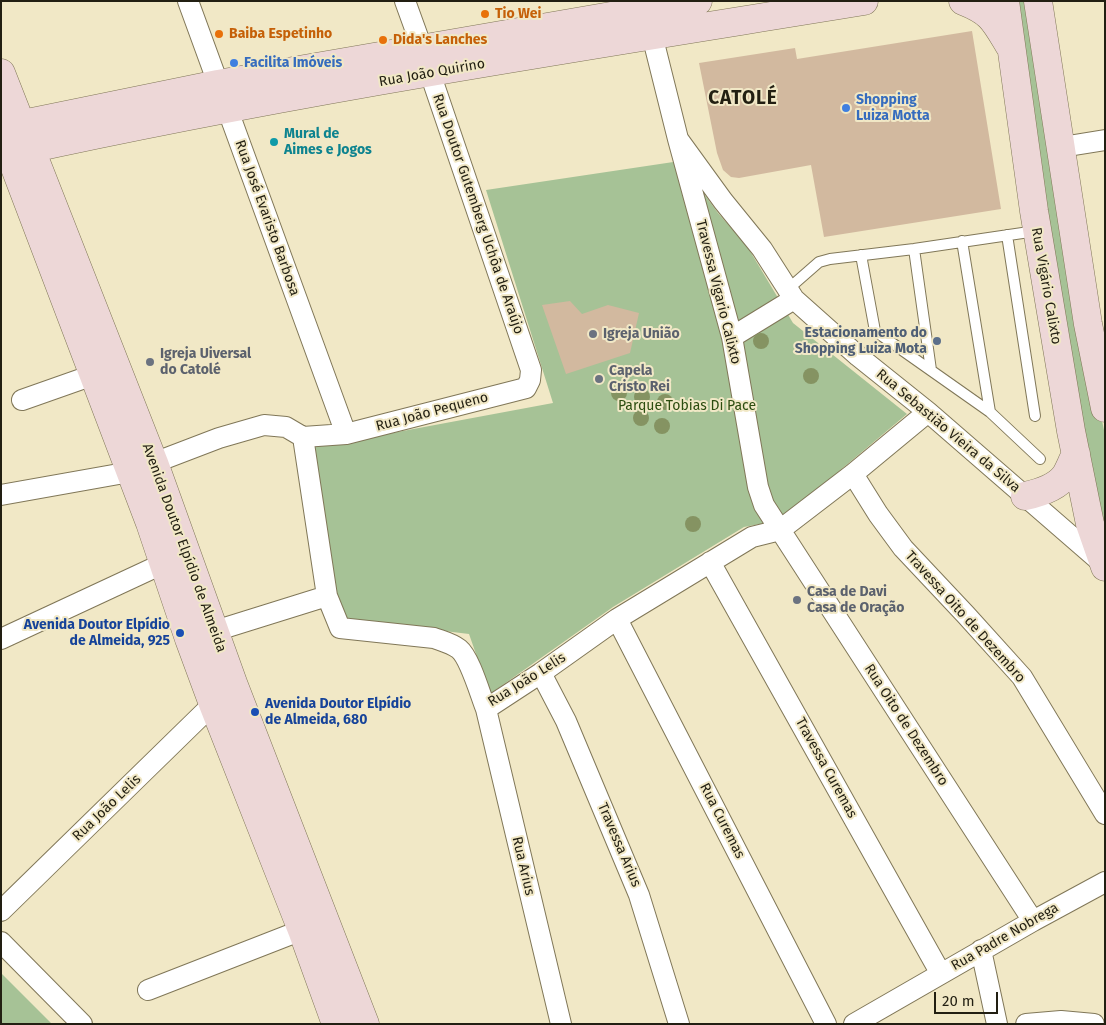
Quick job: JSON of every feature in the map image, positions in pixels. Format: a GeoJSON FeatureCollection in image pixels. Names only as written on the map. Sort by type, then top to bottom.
{"type":"FeatureCollection","features":[{"type":"Feature","properties":{"kind":"main road","name":"Rua João Quirino"},"geometry":{"type":"LineString","coordinates":[[11,140],[222,96],[426,60],[647,15],[698,1]]}},
{"type":"Feature","properties":{"kind":"main road","name":"Rua João Quirino"},"geometry":{"type":"LineString","coordinates":[[647,15],[864,1]]}},
{"type":"Feature","properties":{"kind":"main road"},"geometry":{"type":"LineString","coordinates":[[963,1],[979,8],[994,20],[1011,48]]}},
{"type":"Feature","properties":{"kind":"main road","name":"Rua Vigário Calixto"},"geometry":{"type":"LineString","coordinates":[[1005,1],[1037,230],[1076,454],[1090,524],[1104,565]]}},
{"type":"Feature","properties":{"kind":"main road"},"geometry":{"type":"LineString","coordinates":[[1038,1],[1062,147],[1096,322],[1105,408]]}},
{"type":"Feature","properties":{"kind":"main road","name":"Avenida Doutor Elpídio de Almeida"},"geometry":{"type":"LineString","coordinates":[[1,73],[11,140],[93,375],[142,468]]}},
{"type":"Feature","properties":{"kind":"main road","name":"Avenida Doutor Elpídio de Almeida"},"geometry":{"type":"LineString","coordinates":[[11,140],[142,468],[202,635],[365,1024]]}},
{"type":"Feature","properties":{"kind":"main road"},"geometry":{"type":"LineString","coordinates":[[1026,496],[1038,494],[1064,477],[1076,454]]}},
{"type":"Feature","properties":{"kind":"main road","name":"Avenida Doutor Elpídio de Almeida"},"geometry":{"type":"LineString","coordinates":[[202,635],[213,704],[302,930],[336,1024]]}},
{"type":"Feature","properties":{"kind":"street","name":"Rua José Evaristo Barbosa"},"geometry":{"type":"LineString","coordinates":[[188,1],[346,434]]}},
{"type":"Feature","properties":{"kind":"street","name":"Rua Doutor Gutemberg Uchôa de Araújo"},"geometry":{"type":"LineString","coordinates":[[405,1],[525,355]]}},
{"type":"Feature","properties":{"kind":"street","name":"Rua Sebastião Vieira da Silva"},"geometry":{"type":"LineString","coordinates":[[647,15],[678,139],[722,201],[762,249],[790,295],[858,356],[928,412],[1104,565]]}},
{"type":"Feature","properties":{"kind":"street","name":"Travessa Vigario Calixto"},"geometry":{"type":"LineString","coordinates":[[678,139],[732,337],[758,487],[764,505],[780,530]]}},
{"type":"Feature","properties":{"kind":"street"},"geometry":{"type":"LineString","coordinates":[[1062,147],[1105,140]]}},
{"type":"Feature","properties":{"kind":"street"},"geometry":{"type":"LineString","coordinates":[[732,337],[790,295]]}},
{"type":"Feature","properties":{"kind":"street","name":"Rua João Pequeno"},"geometry":{"type":"LineString","coordinates":[[1,495],[142,468],[219,438],[264,425],[286,427],[303,437],[346,434],[526,388],[530,380],[530,370],[525,355]]}},
{"type":"Feature","properties":{"kind":"street"},"geometry":{"type":"LineString","coordinates":[[22,400],[93,375]]}},
{"type":"Feature","properties":{"kind":"street"},"geometry":{"type":"LineString","coordinates":[[780,530],[853,474],[928,412]]}},
{"type":"Feature","properties":{"kind":"street"},"geometry":{"type":"LineString","coordinates":[[202,635],[327,596],[303,437]]}},
{"type":"Feature","properties":{"kind":"street","name":"Travessa Oito de Dezembro"},"geometry":{"type":"LineString","coordinates":[[853,474],[878,514],[903,548],[1022,677],[1105,814]]}},
{"type":"Feature","properties":{"kind":"street","name":"Rua João Lelis"},"geometry":{"type":"LineString","coordinates":[[327,596],[340,628],[434,638],[448,642],[460,650],[470,667],[486,709],[617,619],[710,562],[752,537],[780,530]]}},
{"type":"Feature","properties":{"kind":"street","name":"Rua Oito de Dezembro"},"geometry":{"type":"LineString","coordinates":[[780,530],[1033,921]]}},
{"type":"Feature","properties":{"kind":"street"},"geometry":{"type":"LineString","coordinates":[[1,639],[175,557]]}},
{"type":"Feature","properties":{"kind":"street","name":"Travessa Curemas"},"geometry":{"type":"LineString","coordinates":[[710,562],[941,974]]}},
{"type":"Feature","properties":{"kind":"street","name":"Rua Curemas"},"geometry":{"type":"LineString","coordinates":[[617,619],[826,1024]]}},
{"type":"Feature","properties":{"kind":"street","name":"Travessa Arius"},"geometry":{"type":"LineString","coordinates":[[541,673],[566,721],[639,895],[679,1024]]}},
{"type":"Feature","properties":{"kind":"street","name":"Rua João Lelis"},"geometry":{"type":"LineString","coordinates":[[1,911],[213,704]]}},
{"type":"Feature","properties":{"kind":"street","name":"Rua Arius"},"geometry":{"type":"LineString","coordinates":[[486,709],[561,1024]]}},
{"type":"Feature","properties":{"kind":"street","name":"Rua Padre Nobrega"},"geometry":{"type":"LineString","coordinates":[[854,1024],[981,950],[1105,882]]}},
{"type":"Feature","properties":{"kind":"street"},"geometry":{"type":"LineString","coordinates":[[148,990],[302,930]]}},
{"type":"Feature","properties":{"kind":"street"},"geometry":{"type":"LineString","coordinates":[[1,942],[82,1024]]}},
{"type":"Feature","properties":{"kind":"street"},"geometry":{"type":"LineString","coordinates":[[981,950],[997,1024]]}},
{"type":"Feature","properties":{"kind":"street"},"geometry":{"type":"LineString","coordinates":[[1026,1024],[1061,1021],[1094,1024]]}},
{"type":"Feature","properties":{"kind":"lane"},"geometry":{"type":"LineString","coordinates":[[790,295],[819,262],[830,259],[914,249],[1037,230]]}},
{"type":"Feature","properties":{"kind":"lane"},"geometry":{"type":"LineString","coordinates":[[1008,235],[1035,416]]}},
{"type":"Feature","properties":{"kind":"lane"},"geometry":{"type":"LineString","coordinates":[[962,242],[990,412]]}},
{"type":"Feature","properties":{"kind":"lane"},"geometry":{"type":"LineString","coordinates":[[914,249],[931,370]]}},
{"type":"Feature","properties":{"kind":"lane"},"geometry":{"type":"LineString","coordinates":[[861,255],[875,331],[990,412],[1040,459]]}},
{"type":"Feature","properties":{"kind":"green space"},"geometry":{"type":"Polygon","coordinates":[[[1009,1],[1036,1],[1105,435],[1105,555],[1009,1]]]}},
{"type":"Feature","properties":{"kind":"green space","name":"Parque Tobias Di Pace"},"geometry":{"type":"Polygon","coordinates":[[[680,161],[718,213],[747,246],[793,323],[907,414],[781,520],[744,527],[613,607],[490,694],[469,634],[346,619],[332,594],[310,444],[349,441],[553,403],[486,190],[680,161]]]}},
{"type":"Feature","properties":{"kind":"green space"},"geometry":{"type":"Polygon","coordinates":[[[1,973],[52,1024],[1,1024],[1,973]]]}},
{"type":"Feature","properties":{"kind":"building","name":"Shopping Luiza Motta"},"geometry":{"type":"Polygon","coordinates":[[[972,31],[1001,209],[824,237],[811,165],[739,178],[731,177],[723,170],[717,153],[699,63],[795,48],[797,59],[972,31]]]}},
{"type":"Feature","properties":{"kind":"building","name":"Igreja União"},"geometry":{"type":"Polygon","coordinates":[[[570,301],[582,314],[608,305],[639,313],[630,353],[566,374],[542,305],[570,301]]]}},
{"type":"Feature","properties":{"kind":"place","name":"Tio Wei"},"geometry":{"type":"Point","coordinates":[485,14]}},
{"type":"Feature","properties":{"kind":"place","name":"Baiba Espetinho"},"geometry":{"type":"Point","coordinates":[219,34]}},
{"type":"Feature","properties":{"kind":"place","name":"Dida's Lanches"},"geometry":{"type":"Point","coordinates":[383,40]}},
{"type":"Feature","properties":{"kind":"place","name":"Facilita Imóveis"},"geometry":{"type":"Point","coordinates":[234,63]}},
{"type":"Feature","properties":{"kind":"place","name":"Shopping Luiza Motta"},"geometry":{"type":"Point","coordinates":[846,108]}},
{"type":"Feature","properties":{"kind":"place","name":"Mural de Aimes e Jogos"},"geometry":{"type":"Point","coordinates":[274,142]}},
{"type":"Feature","properties":{"kind":"place","name":"Igreja União"},"geometry":{"type":"Point","coordinates":[593,334]}},
{"type":"Feature","properties":{"kind":"place","name":"Estacionamento do Shopping Luiza Mota"},"geometry":{"type":"Point","coordinates":[937,341]}},
{"type":"Feature","properties":{"kind":"place","name":"Igreja Uiversal do Catolé"},"geometry":{"type":"Point","coordinates":[150,362]}},
{"type":"Feature","properties":{"kind":"place","name":"Capela Cristo Rei"},"geometry":{"type":"Point","coordinates":[599,379]}},
{"type":"Feature","properties":{"kind":"place","name":"Casa de Davi Casa de Oração"},"geometry":{"type":"Point","coordinates":[797,600]}},
{"type":"Feature","properties":{"kind":"place","name":"Avenida Doutor Elpídio de Almeida, 925"},"geometry":{"type":"Point","coordinates":[180,633]}},
{"type":"Feature","properties":{"kind":"place","name":"Avenida Doutor Elpídio de Almeida, 680"},"geometry":{"type":"Point","coordinates":[255,712]}},
{"type":"Feature","properties":{"kind":"district","name":"CATOLÉ"},"geometry":{"type":"Point","coordinates":[743,99]}}]}
